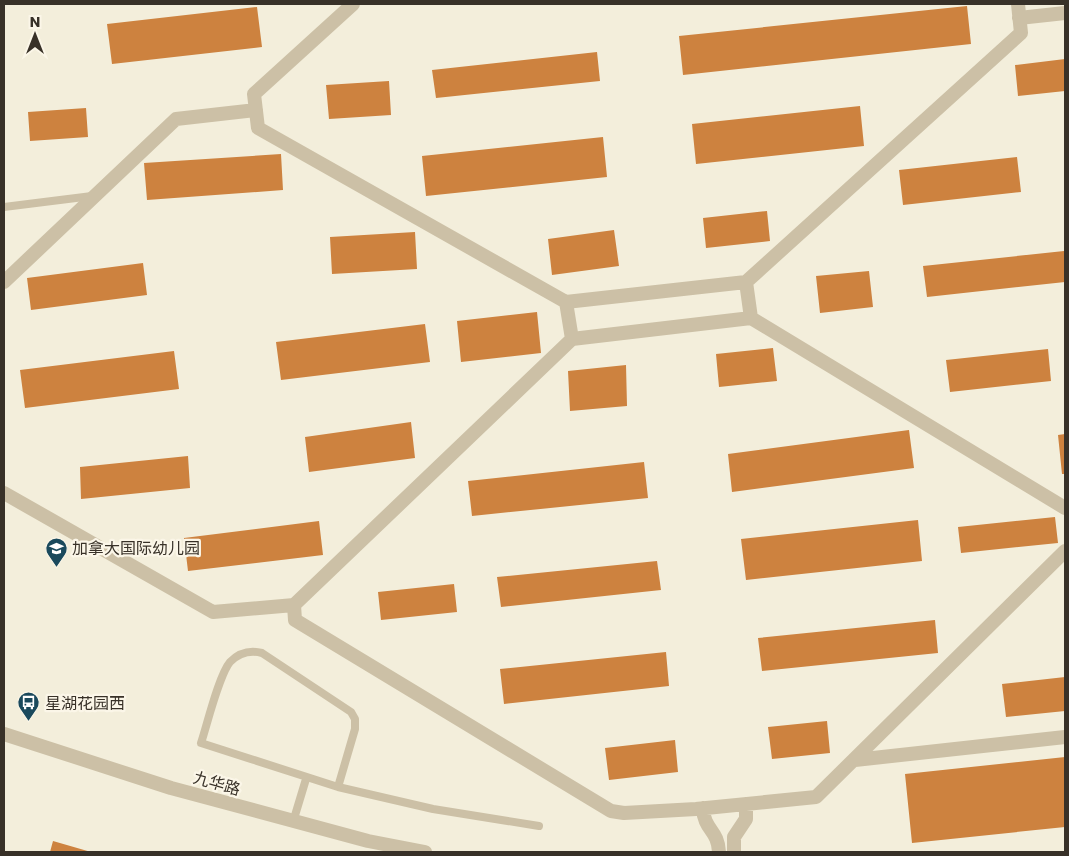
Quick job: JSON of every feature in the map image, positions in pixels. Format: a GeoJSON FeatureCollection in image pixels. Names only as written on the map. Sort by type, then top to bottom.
{"type":"FeatureCollection","features":[{"type":"Feature","properties":{"kind":"street"},"geometry":{"type":"LineString","coordinates":[[353,4],[254,94],[258,128],[566,302],[746,282],[1021,33],[1019,11],[1065,13]]}},
{"type":"Feature","properties":{"kind":"street"},"geometry":{"type":"LineString","coordinates":[[4,282],[176,120],[256,110]]}},
{"type":"Feature","properties":{"kind":"street"},"geometry":{"type":"LineString","coordinates":[[746,282],[751,318]]}},
{"type":"Feature","properties":{"kind":"street"},"geometry":{"type":"LineString","coordinates":[[566,302],[572,339]]}},
{"type":"Feature","properties":{"kind":"street"},"geometry":{"type":"LineString","coordinates":[[4,493],[213,612],[294,606],[572,339],[751,318],[1065,508]]}},
{"type":"Feature","properties":{"kind":"street"},"geometry":{"type":"LineString","coordinates":[[294,606],[295,620],[611,811],[624,813],[703,808],[816,797],[1065,552]]}},
{"type":"Feature","properties":{"kind":"street","name":"九华路"},"geometry":{"type":"LineString","coordinates":[[4,734],[171,788],[293,822],[425,852]]}},
{"type":"Feature","properties":{"kind":"street"},"geometry":{"type":"LineString","coordinates":[[855,760],[1065,737]]}},
{"type":"Feature","properties":{"kind":"street"},"geometry":{"type":"LineString","coordinates":[[734,852],[734,837],[746,819],[746,804]]}},
{"type":"Feature","properties":{"kind":"street"},"geometry":{"type":"LineString","coordinates":[[703,808],[704,821],[719,838],[719,852]]}},
{"type":"Feature","properties":{"kind":"lane"},"geometry":{"type":"LineString","coordinates":[[4,207],[94,196]]}},
{"type":"Feature","properties":{"kind":"lane"},"geometry":{"type":"LineString","coordinates":[[338,787],[355,729],[355,719],[351,712],[262,653],[244,653],[230,663],[225,670],[201,743],[306,779],[338,787],[433,809],[538,826]]}},
{"type":"Feature","properties":{"kind":"lane"},"geometry":{"type":"LineString","coordinates":[[293,822],[306,779]]}},
{"type":"Feature","properties":{"kind":"building"},"geometry":{"type":"Polygon","coordinates":[[[967,6],[971,44],[683,75],[679,36],[967,6]]]}},
{"type":"Feature","properties":{"kind":"building"},"geometry":{"type":"Polygon","coordinates":[[[257,7],[262,47],[112,64],[107,24],[257,7]]]}},
{"type":"Feature","properties":{"kind":"building"},"geometry":{"type":"Polygon","coordinates":[[[597,52],[600,81],[436,98],[432,70],[597,52]]]}},
{"type":"Feature","properties":{"kind":"building"},"geometry":{"type":"Polygon","coordinates":[[[1065,59],[1065,91],[1018,96],[1015,65],[1065,59]]]}},
{"type":"Feature","properties":{"kind":"building"},"geometry":{"type":"Polygon","coordinates":[[[389,81],[391,115],[329,119],[326,85],[389,81]]]}},
{"type":"Feature","properties":{"kind":"building"},"geometry":{"type":"Polygon","coordinates":[[[860,106],[864,146],[696,164],[692,124],[860,106]]]}},
{"type":"Feature","properties":{"kind":"building"},"geometry":{"type":"Polygon","coordinates":[[[86,108],[88,137],[30,141],[28,112],[86,108]]]}},
{"type":"Feature","properties":{"kind":"building"},"geometry":{"type":"Polygon","coordinates":[[[603,137],[607,177],[426,196],[422,156],[603,137]]]}},
{"type":"Feature","properties":{"kind":"building"},"geometry":{"type":"Polygon","coordinates":[[[281,154],[283,190],[147,200],[144,163],[281,154]]]}},
{"type":"Feature","properties":{"kind":"building"},"geometry":{"type":"Polygon","coordinates":[[[1017,157],[1021,192],[903,205],[899,170],[1017,157]]]}},
{"type":"Feature","properties":{"kind":"building"},"geometry":{"type":"Polygon","coordinates":[[[767,211],[770,241],[706,248],[703,218],[767,211]]]}},
{"type":"Feature","properties":{"kind":"building"},"geometry":{"type":"Polygon","coordinates":[[[614,230],[619,266],[552,275],[548,239],[614,230]]]}},
{"type":"Feature","properties":{"kind":"building"},"geometry":{"type":"Polygon","coordinates":[[[415,232],[417,269],[332,274],[330,237],[415,232]]]}},
{"type":"Feature","properties":{"kind":"building"},"geometry":{"type":"Polygon","coordinates":[[[1064,251],[1065,282],[927,297],[923,266],[1064,251]]]}},
{"type":"Feature","properties":{"kind":"building"},"geometry":{"type":"Polygon","coordinates":[[[143,263],[147,295],[31,310],[27,278],[143,263]]]}},
{"type":"Feature","properties":{"kind":"building"},"geometry":{"type":"Polygon","coordinates":[[[869,271],[873,307],[820,313],[816,276],[869,271]]]}},
{"type":"Feature","properties":{"kind":"building"},"geometry":{"type":"Polygon","coordinates":[[[537,312],[541,353],[461,362],[457,321],[537,312]]]}},
{"type":"Feature","properties":{"kind":"building"},"geometry":{"type":"Polygon","coordinates":[[[425,324],[430,362],[281,380],[276,342],[425,324]]]}},
{"type":"Feature","properties":{"kind":"building"},"geometry":{"type":"Polygon","coordinates":[[[773,348],[777,381],[719,387],[716,354],[773,348]]]}},
{"type":"Feature","properties":{"kind":"building"},"geometry":{"type":"Polygon","coordinates":[[[1048,349],[1051,381],[950,392],[946,360],[1048,349]]]}},
{"type":"Feature","properties":{"kind":"building"},"geometry":{"type":"Polygon","coordinates":[[[174,351],[179,389],[25,408],[20,370],[174,351]]]}},
{"type":"Feature","properties":{"kind":"building"},"geometry":{"type":"Polygon","coordinates":[[[626,365],[627,406],[570,411],[568,371],[626,365]]]}},
{"type":"Feature","properties":{"kind":"building"},"geometry":{"type":"Polygon","coordinates":[[[411,422],[415,458],[309,472],[305,437],[411,422]]]}},
{"type":"Feature","properties":{"kind":"building"},"geometry":{"type":"Polygon","coordinates":[[[909,430],[914,468],[732,492],[728,454],[909,430]]]}},
{"type":"Feature","properties":{"kind":"building"},"geometry":{"type":"Polygon","coordinates":[[[1065,434],[1065,474],[1062,474],[1058,435],[1065,434]]]}},
{"type":"Feature","properties":{"kind":"building"},"geometry":{"type":"Polygon","coordinates":[[[188,456],[190,488],[81,499],[80,467],[188,456]]]}},
{"type":"Feature","properties":{"kind":"building"},"geometry":{"type":"Polygon","coordinates":[[[644,462],[648,498],[472,516],[468,481],[644,462]]]}},
{"type":"Feature","properties":{"kind":"building"},"geometry":{"type":"Polygon","coordinates":[[[1055,517],[1058,543],[961,553],[958,527],[1055,517]]]}},
{"type":"Feature","properties":{"kind":"building"},"geometry":{"type":"Polygon","coordinates":[[[918,520],[922,561],[746,580],[741,539],[918,520]]]}},
{"type":"Feature","properties":{"kind":"building"},"geometry":{"type":"Polygon","coordinates":[[[319,521],[323,555],[188,571],[184,538],[319,521]]]}},
{"type":"Feature","properties":{"kind":"building"},"geometry":{"type":"Polygon","coordinates":[[[657,561],[661,590],[501,607],[497,577],[657,561]]]}},
{"type":"Feature","properties":{"kind":"building"},"geometry":{"type":"Polygon","coordinates":[[[454,584],[457,612],[381,620],[378,592],[454,584]]]}},
{"type":"Feature","properties":{"kind":"building"},"geometry":{"type":"Polygon","coordinates":[[[935,620],[938,653],[762,671],[758,638],[935,620]]]}},
{"type":"Feature","properties":{"kind":"building"},"geometry":{"type":"Polygon","coordinates":[[[666,652],[669,686],[504,704],[500,669],[666,652]]]}},
{"type":"Feature","properties":{"kind":"building"},"geometry":{"type":"Polygon","coordinates":[[[1065,677],[1065,711],[1006,717],[1002,684],[1065,677]]]}},
{"type":"Feature","properties":{"kind":"building"},"geometry":{"type":"Polygon","coordinates":[[[827,721],[830,753],[772,759],[768,727],[827,721]]]}},
{"type":"Feature","properties":{"kind":"building"},"geometry":{"type":"Polygon","coordinates":[[[675,740],[678,772],[609,780],[605,748],[675,740]]]}},
{"type":"Feature","properties":{"kind":"building"},"geometry":{"type":"Polygon","coordinates":[[[1065,757],[1065,827],[912,843],[905,774],[1065,757]]]}},
{"type":"Feature","properties":{"kind":"building"},"geometry":{"type":"Polygon","coordinates":[[[53,841],[91,852],[50,852],[53,841]]]}},
{"type":"Feature","properties":{"kind":"place","name":"加拿大国际幼儿园"},"geometry":{"type":"Point","coordinates":[56,567]}},
{"type":"Feature","properties":{"kind":"place","name":"星湖花园西"},"geometry":{"type":"Point","coordinates":[29,722]}}]}
